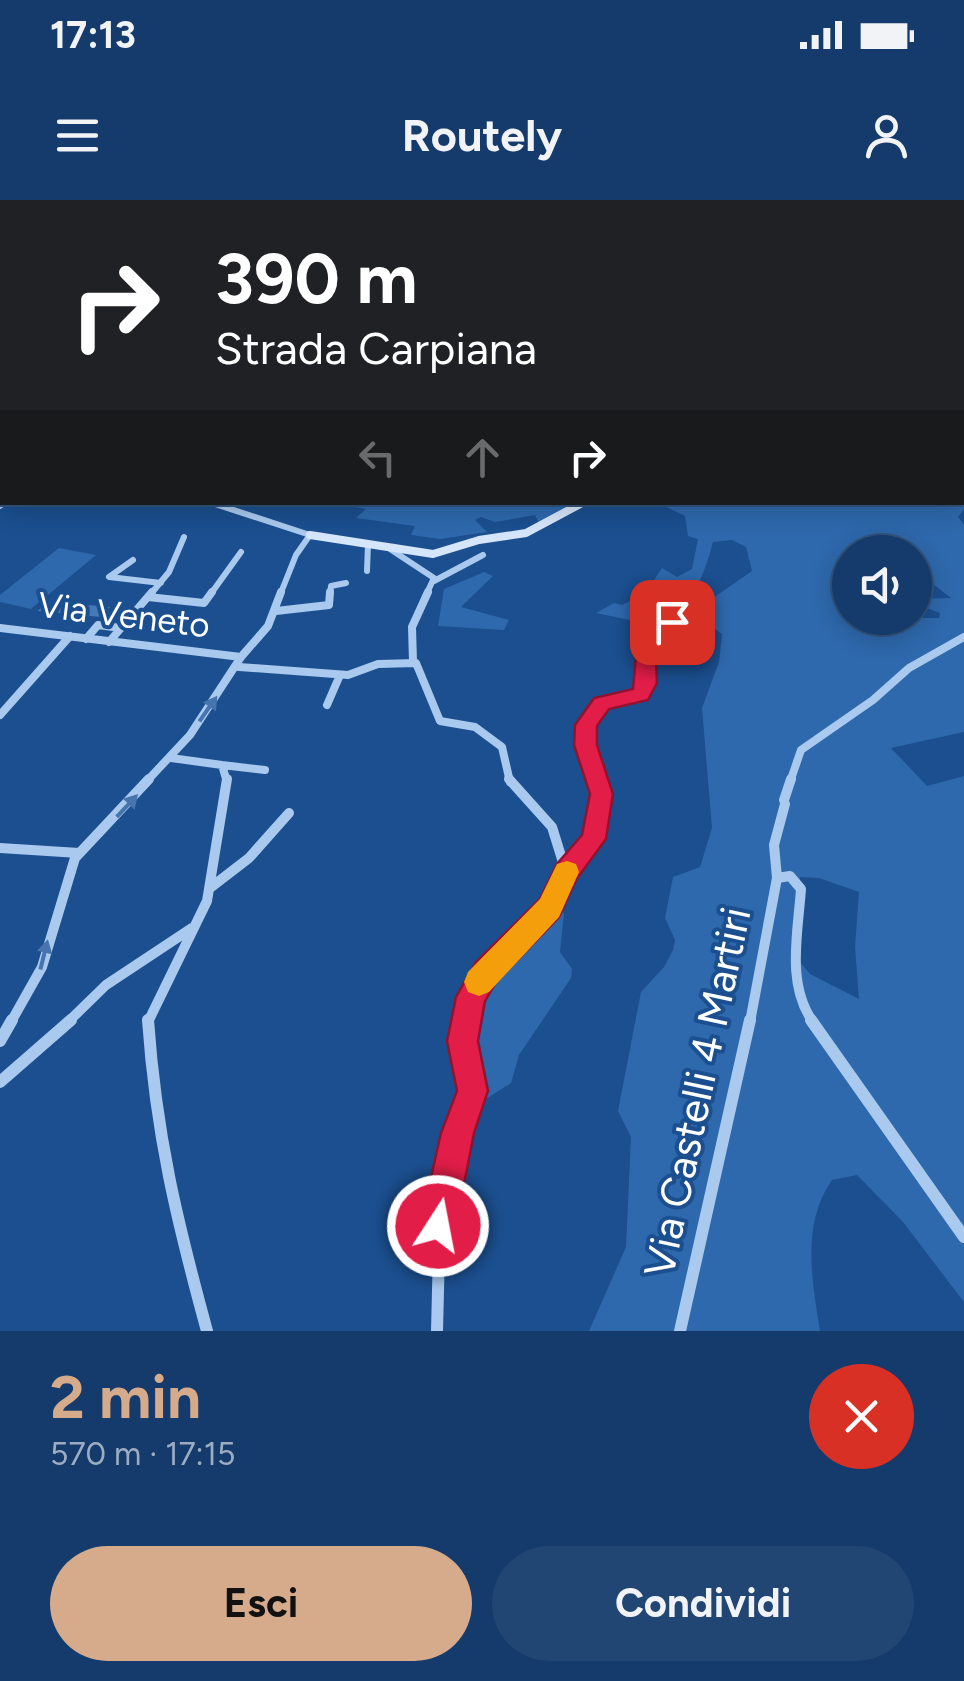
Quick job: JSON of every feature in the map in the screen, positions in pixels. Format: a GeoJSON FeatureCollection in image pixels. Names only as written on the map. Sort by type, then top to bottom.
{"type":"FeatureCollection","features":[{"type":"Feature","properties":{"kind":"street"},"geometry":{"type":"LineString","coordinates":[[218,505],[310,535],[433,554],[475,541],[519,535],[578,505]]}},
{"type":"Feature","properties":{"kind":"street"},"geometry":{"type":"LineString","coordinates":[[0,1042],[42,967],[70,866],[171,758],[276,611],[296,556],[310,535]]}},
{"type":"Feature","properties":{"kind":"street"},"geometry":{"type":"LineString","coordinates":[[109,642],[176,563],[184,537]]}},
{"type":"Feature","properties":{"kind":"street"},"geometry":{"type":"LineString","coordinates":[[366,570],[368,544]]}},
{"type":"Feature","properties":{"kind":"street"},"geometry":{"type":"LineString","coordinates":[[390,549],[434,581]]}},
{"type":"Feature","properties":{"kind":"street"},"geometry":{"type":"LineString","coordinates":[[148,597],[204,603],[242,552]]}},
{"type":"Feature","properties":{"kind":"street"},"geometry":{"type":"LineString","coordinates":[[483,556],[434,581],[412,627],[413,662],[421,686],[436,704],[440,721],[474,727],[500,745],[509,780],[550,824],[566,872]]}},
{"type":"Feature","properties":{"kind":"street"},"geometry":{"type":"LineString","coordinates":[[134,560],[109,577],[161,583]]}},
{"type":"Feature","properties":{"kind":"street"},"geometry":{"type":"LineString","coordinates":[[276,611],[329,606],[331,586],[346,582]]}},
{"type":"Feature","properties":{"kind":"street"},"geometry":{"type":"LineString","coordinates":[[437,1331],[440,1209],[472,1091],[462,1041],[467,1007],[481,978],[550,908],[566,872],[589,847],[601,816],[600,786],[586,745],[586,725],[602,703],[641,695],[647,683],[646,656],[658,635],[686,609],[694,590]]}},
{"type":"Feature","properties":{"kind":"street"},"geometry":{"type":"LineString","coordinates":[[86,638],[98,626],[121,628]]}},
{"type":"Feature","properties":{"kind":"street","name":"Via Veneto"},"geometry":{"type":"LineString","coordinates":[[0,628],[212,652],[240,662],[340,674],[358,674],[378,664],[413,662]]}},
{"type":"Feature","properties":{"kind":"street"},"geometry":{"type":"LineString","coordinates":[[0,715],[70,636]]}},
{"type":"Feature","properties":{"kind":"street"},"geometry":{"type":"LineString","coordinates":[[776,878],[774,845],[802,750],[873,700],[909,668],[964,638]]}},
{"type":"Feature","properties":{"kind":"street"},"geometry":{"type":"LineString","coordinates":[[327,705],[340,674]]}},
{"type":"Feature","properties":{"kind":"street"},"geometry":{"type":"LineString","coordinates":[[171,758],[265,770]]}},
{"type":"Feature","properties":{"kind":"street"},"geometry":{"type":"LineString","coordinates":[[207,1331],[167,1184],[154,1109],[148,1025],[157,995],[210,888],[228,779],[222,766]]}},
{"type":"Feature","properties":{"kind":"street"},"geometry":{"type":"LineString","coordinates":[[210,888],[249,858],[289,813]]}},
{"type":"Feature","properties":{"kind":"street"},"geometry":{"type":"LineString","coordinates":[[0,848],[82,853]]}},
{"type":"Feature","properties":{"kind":"street","name":"Via Castelli 4 Martiri"},"geometry":{"type":"LineString","coordinates":[[680,1331],[731,1120],[776,878],[790,876],[801,889],[795,970],[805,1011],[964,1236]]}},
{"type":"Feature","properties":{"kind":"street"},"geometry":{"type":"LineString","coordinates":[[0,1082],[35,1055],[106,985],[194,927]]}},
{"type":"Feature","properties":{"kind":"shaded area"},"geometry":{"type":"Polygon","coordinates":[[[345,505],[578,505],[540,525],[535,515],[495,522],[481,517],[475,520],[487,532],[440,539],[411,535],[415,526],[356,518],[366,509],[345,505]]]}},
{"type":"Feature","properties":{"kind":"shaded area"},"geometry":{"type":"Polygon","coordinates":[[[662,505],[964,505],[958,517],[964,525],[964,732],[891,748],[927,786],[964,776],[964,1302],[903,1222],[857,1175],[832,1180],[816,1215],[811,1253],[820,1331],[589,1331],[626,1247],[631,1137],[618,1111],[641,992],[664,967],[673,950],[675,940],[665,918],[673,877],[700,867],[712,828],[702,708],[719,662],[722,634],[698,617],[700,607],[752,571],[746,547],[732,540],[713,542],[696,589],[663,627],[596,613],[614,603],[622,605],[644,595],[662,568],[677,577],[692,569],[698,539],[688,536],[685,516],[662,505]],[[800,877],[795,956],[810,974],[859,999],[855,947],[859,892],[819,878],[800,877]]]}},
{"type":"Feature","properties":{"kind":"shaded area"},"geometry":{"type":"Polygon","coordinates":[[[59,548],[96,555],[31,609],[0,602],[0,595],[59,548]]]}},
{"type":"Feature","properties":{"kind":"shaded area"},"geometry":{"type":"Polygon","coordinates":[[[484,572],[493,576],[461,607],[509,620],[504,630],[438,626],[444,589],[484,572]]]}},
{"type":"Feature","properties":{"kind":"shaded area"},"geometry":{"type":"Polygon","coordinates":[[[543,908],[564,913],[560,952],[572,969],[571,978],[519,1055],[511,1083],[484,1100],[470,1092],[458,1031],[460,1012],[486,960],[543,908]]]}},
{"type":"Feature","properties":{"kind":"building"},"geometry":{"type":"Polygon","coordinates":[[[45,603],[110,607],[101,617],[38,611],[45,603]]]}},
{"type":"Feature","properties":{"kind":"slow traffic"},"geometry":{"type":"LineString","coordinates":[[479,982],[550,908],[567,872]]}},
{"type":"Feature","properties":{"kind":"route"},"geometry":{"type":"LineString","coordinates":[[438,1226],[458,1133],[472,1091],[462,1041],[471,997],[486,972],[550,908],[566,872],[594,839],[602,794],[586,745],[586,725],[602,703],[641,695],[647,683],[643,671],[646,656],[658,635],[672,622]]}}]}
